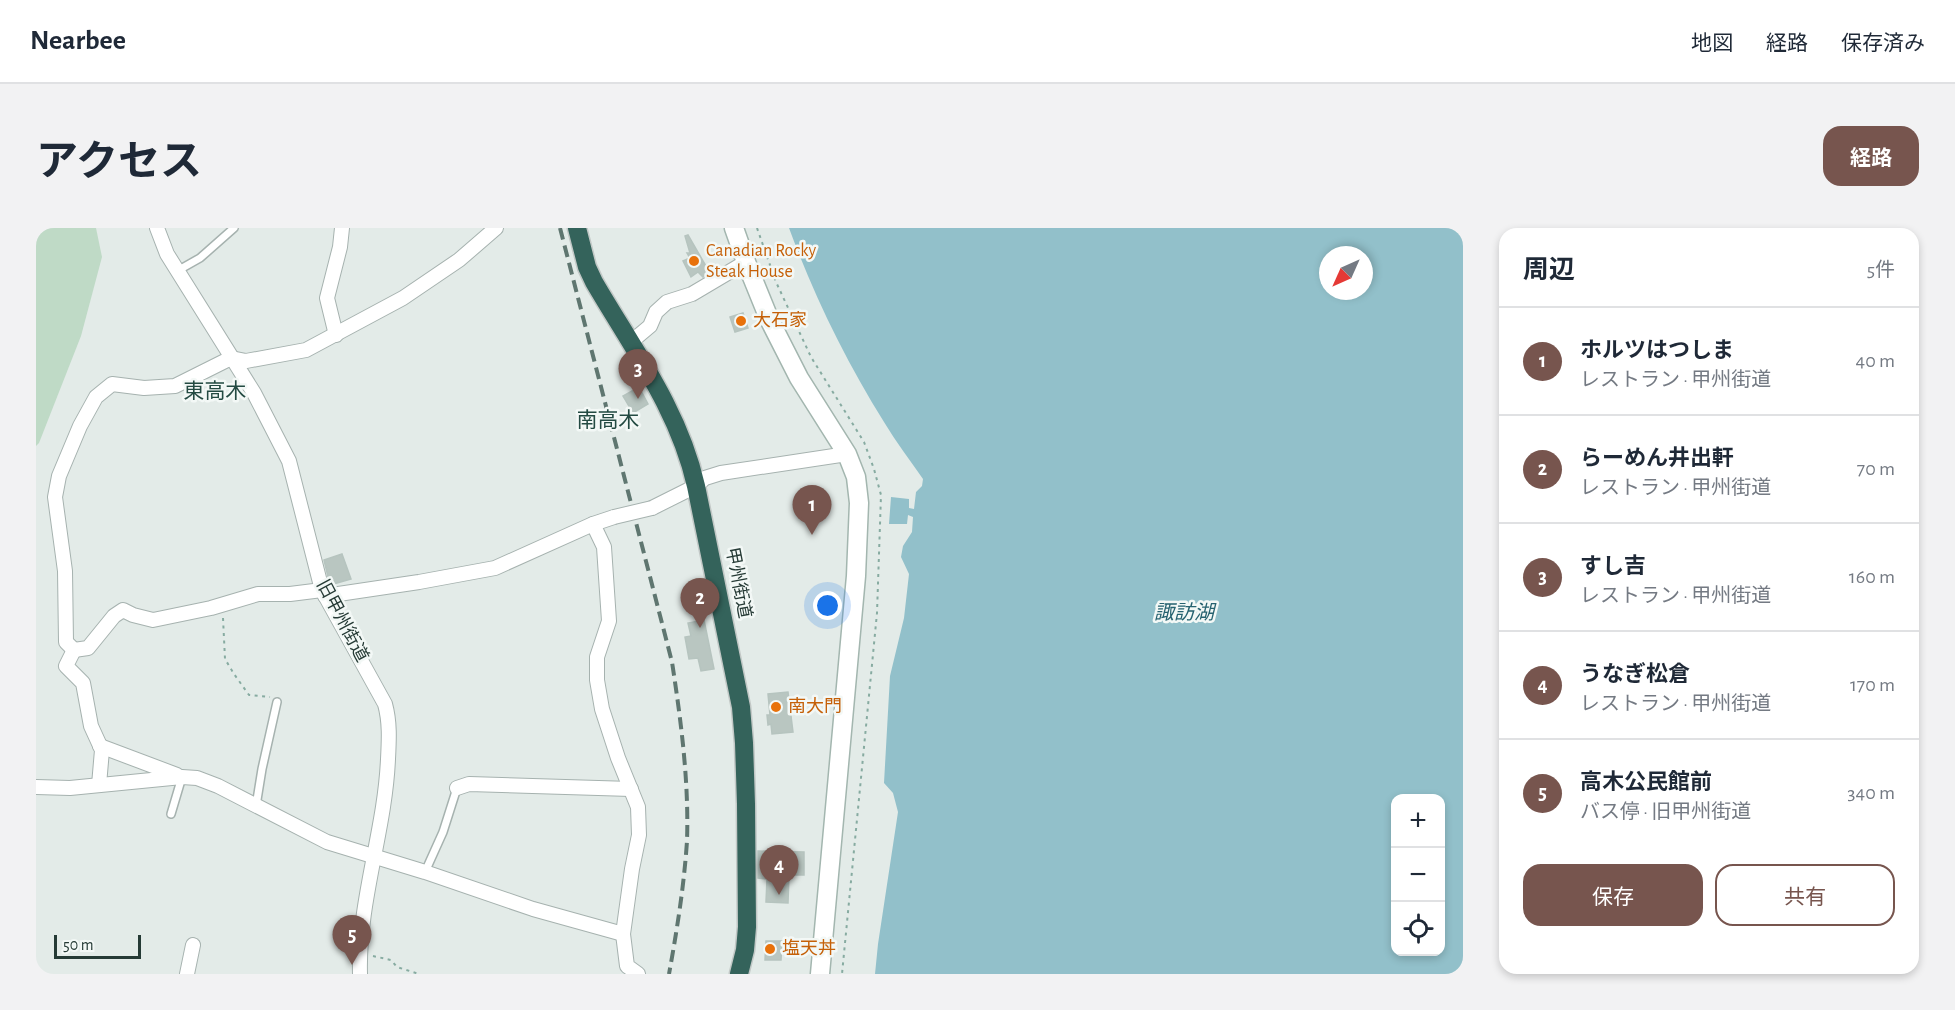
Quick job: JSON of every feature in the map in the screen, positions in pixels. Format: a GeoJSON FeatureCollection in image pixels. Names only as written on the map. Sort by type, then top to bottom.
{"type":"FeatureCollection","features":[{"type":"Feature","properties":{"kind":"highway","name":"甲州街道"},"geometry":{"type":"LineString","coordinates":[[577,228],[587,267],[655,383],[680,432],[691,461],[738,695],[744,743],[747,927],[745,950],[739,974]]}},
{"type":"Feature","properties":{"kind":"street","name":"旧甲州街道"},"geometry":{"type":"LineString","coordinates":[[157,228],[167,254],[254,393],[289,461],[324,593],[385,704],[389,719],[385,806],[362,933],[360,974]]}},
{"type":"Feature","properties":{"kind":"street"},"geometry":{"type":"LineString","coordinates":[[336,335],[327,298],[340,247],[342,228]]}},
{"type":"Feature","properties":{"kind":"street"},"geometry":{"type":"LineString","coordinates":[[74,650],[66,642],[65,571],[55,497],[59,476],[80,426],[96,397],[112,384],[144,388],[174,386],[231,358],[246,361],[306,350],[403,298],[459,260],[496,228]]}},
{"type":"Feature","properties":{"kind":"street"},"geometry":{"type":"LineString","coordinates":[[734,228],[770,321],[799,378],[847,454],[856,477],[859,503],[856,576],[820,974]]}},
{"type":"Feature","properties":{"kind":"street"},"geometry":{"type":"LineString","coordinates":[[631,342],[650,326],[656,312],[667,302],[692,294],[746,262]]}},
{"type":"Feature","properties":{"kind":"street"},"geometry":{"type":"LineString","coordinates":[[74,650],[88,648],[114,616],[123,610],[153,620],[258,594],[324,593],[419,582],[495,568],[593,524],[652,507],[696,486],[705,478],[721,473],[847,454]]}},
{"type":"Feature","properties":{"kind":"street"},"geometry":{"type":"LineString","coordinates":[[593,524],[604,548],[609,621],[597,657],[597,680],[602,709],[618,758],[638,807],[639,836],[622,934],[630,971]]}},
{"type":"Feature","properties":{"kind":"street"},"geometry":{"type":"LineString","coordinates":[[74,650],[66,666],[83,683],[91,726],[102,750],[99,785]]}},
{"type":"Feature","properties":{"kind":"street"},"geometry":{"type":"LineString","coordinates":[[100,746],[182,777]]}},
{"type":"Feature","properties":{"kind":"street"},"geometry":{"type":"LineString","coordinates":[[36,788],[70,788],[182,777],[197,778],[327,842],[533,909],[622,934]]}},
{"type":"Feature","properties":{"kind":"street"},"geometry":{"type":"LineString","coordinates":[[457,788],[469,784],[564,789],[631,789]]}},
{"type":"Feature","properties":{"kind":"street"},"geometry":{"type":"LineString","coordinates":[[187,974],[193,945]]}},
{"type":"Feature","properties":{"kind":"lane"},"geometry":{"type":"LineString","coordinates":[[177,271],[200,258],[234,228]]}},
{"type":"Feature","properties":{"kind":"lane"},"geometry":{"type":"LineString","coordinates":[[256,806],[278,702]]}},
{"type":"Feature","properties":{"kind":"lane"},"geometry":{"type":"LineString","coordinates":[[171,814],[182,777]]}},
{"type":"Feature","properties":{"kind":"lane"},"geometry":{"type":"LineString","coordinates":[[425,872],[457,788]]}},
{"type":"Feature","properties":{"kind":"path"},"geometry":{"type":"LineString","coordinates":[[223,604],[225,658],[249,695],[270,697],[278,702]]}},
{"type":"Feature","properties":{"kind":"path"},"geometry":{"type":"LineString","coordinates":[[361,953],[391,960],[397,967],[419,974]]}},
{"type":"Feature","properties":{"kind":"green space"},"geometry":{"type":"Polygon","coordinates":[[[36,228],[96,228],[102,257],[81,336],[36,446],[36,228]]]}},
{"type":"Feature","properties":{"kind":"water","name":"諏訪湖"},"geometry":{"type":"Polygon","coordinates":[[[789,228],[1463,228],[1463,974],[875,974],[898,812],[893,793],[884,783],[890,676],[904,618],[909,574],[901,557],[903,546],[912,532],[913,517],[908,515],[907,524],[889,524],[891,497],[909,499],[909,508],[914,509],[916,492],[922,486],[923,479],[857,376],[820,303],[789,228]]]}},
{"type":"Feature","properties":{"kind":"building"},"geometry":{"type":"Polygon","coordinates":[[[688,235],[710,273],[703,277],[698,272],[691,277],[683,261],[690,258],[687,253],[690,253],[685,236],[688,235]]]}},
{"type":"Feature","properties":{"kind":"building"},"geometry":{"type":"Polygon","coordinates":[[[743,313],[748,328],[735,332],[730,317],[743,313]]]}},
{"type":"Feature","properties":{"kind":"building"},"geometry":{"type":"Polygon","coordinates":[[[639,387],[648,404],[633,413],[623,396],[639,387]]]}},
{"type":"Feature","properties":{"kind":"building"},"geometry":{"type":"Polygon","coordinates":[[[342,554],[351,579],[330,585],[324,560],[342,554]]]}},
{"type":"Feature","properties":{"kind":"building"},"geometry":{"type":"Polygon","coordinates":[[[704,620],[714,669],[701,671],[698,658],[689,659],[685,637],[691,636],[688,623],[704,620]]]}},
{"type":"Feature","properties":{"kind":"building"},"geometry":{"type":"Polygon","coordinates":[[[788,692],[793,732],[772,734],[767,715],[770,715],[768,694],[788,692]]]}},
{"type":"Feature","properties":{"kind":"building"},"geometry":{"type":"Polygon","coordinates":[[[758,851],[804,852],[804,875],[789,875],[788,903],[766,902],[767,879],[758,878],[758,851]]]}},
{"type":"Feature","properties":{"kind":"building"},"geometry":{"type":"Polygon","coordinates":[[[766,941],[782,941],[781,960],[765,960],[766,941]]]}},
{"type":"Feature","properties":{"kind":"railway"},"geometry":{"type":"LineString","coordinates":[[560,228],[672,662],[686,774],[687,841],[680,908],[669,974]]}},
{"type":"Feature","properties":{"kind":"place","name":"Canadian Rocky Steak House"},"geometry":{"type":"Point","coordinates":[694,261]}},
{"type":"Feature","properties":{"kind":"place","name":"大石家"},"geometry":{"type":"Point","coordinates":[741,321]}},
{"type":"Feature","properties":{"kind":"place","name":"すし吉"},"geometry":{"type":"Point","coordinates":[638,399]}},
{"type":"Feature","properties":{"kind":"place","name":"ホルツはつしま"},"geometry":{"type":"Point","coordinates":[812,535]}},
{"type":"Feature","properties":{"kind":"place","name":"らーめん井出軒"},"geometry":{"type":"Point","coordinates":[700,628]}},
{"type":"Feature","properties":{"kind":"place","name":"南大門"},"geometry":{"type":"Point","coordinates":[776,707]}},
{"type":"Feature","properties":{"kind":"place","name":"うなぎ松倉"},"geometry":{"type":"Point","coordinates":[779,895]}},
{"type":"Feature","properties":{"kind":"place","name":"塩天丼"},"geometry":{"type":"Point","coordinates":[770,949]}},
{"type":"Feature","properties":{"kind":"place","name":"高木公民館前"},"geometry":{"type":"Point","coordinates":[352,965]}},
{"type":"Feature","properties":{"kind":"district","name":"東高木"},"geometry":{"type":"Point","coordinates":[215,391]}},
{"type":"Feature","properties":{"kind":"district","name":"南高木"},"geometry":{"type":"Point","coordinates":[608,420]}}]}
